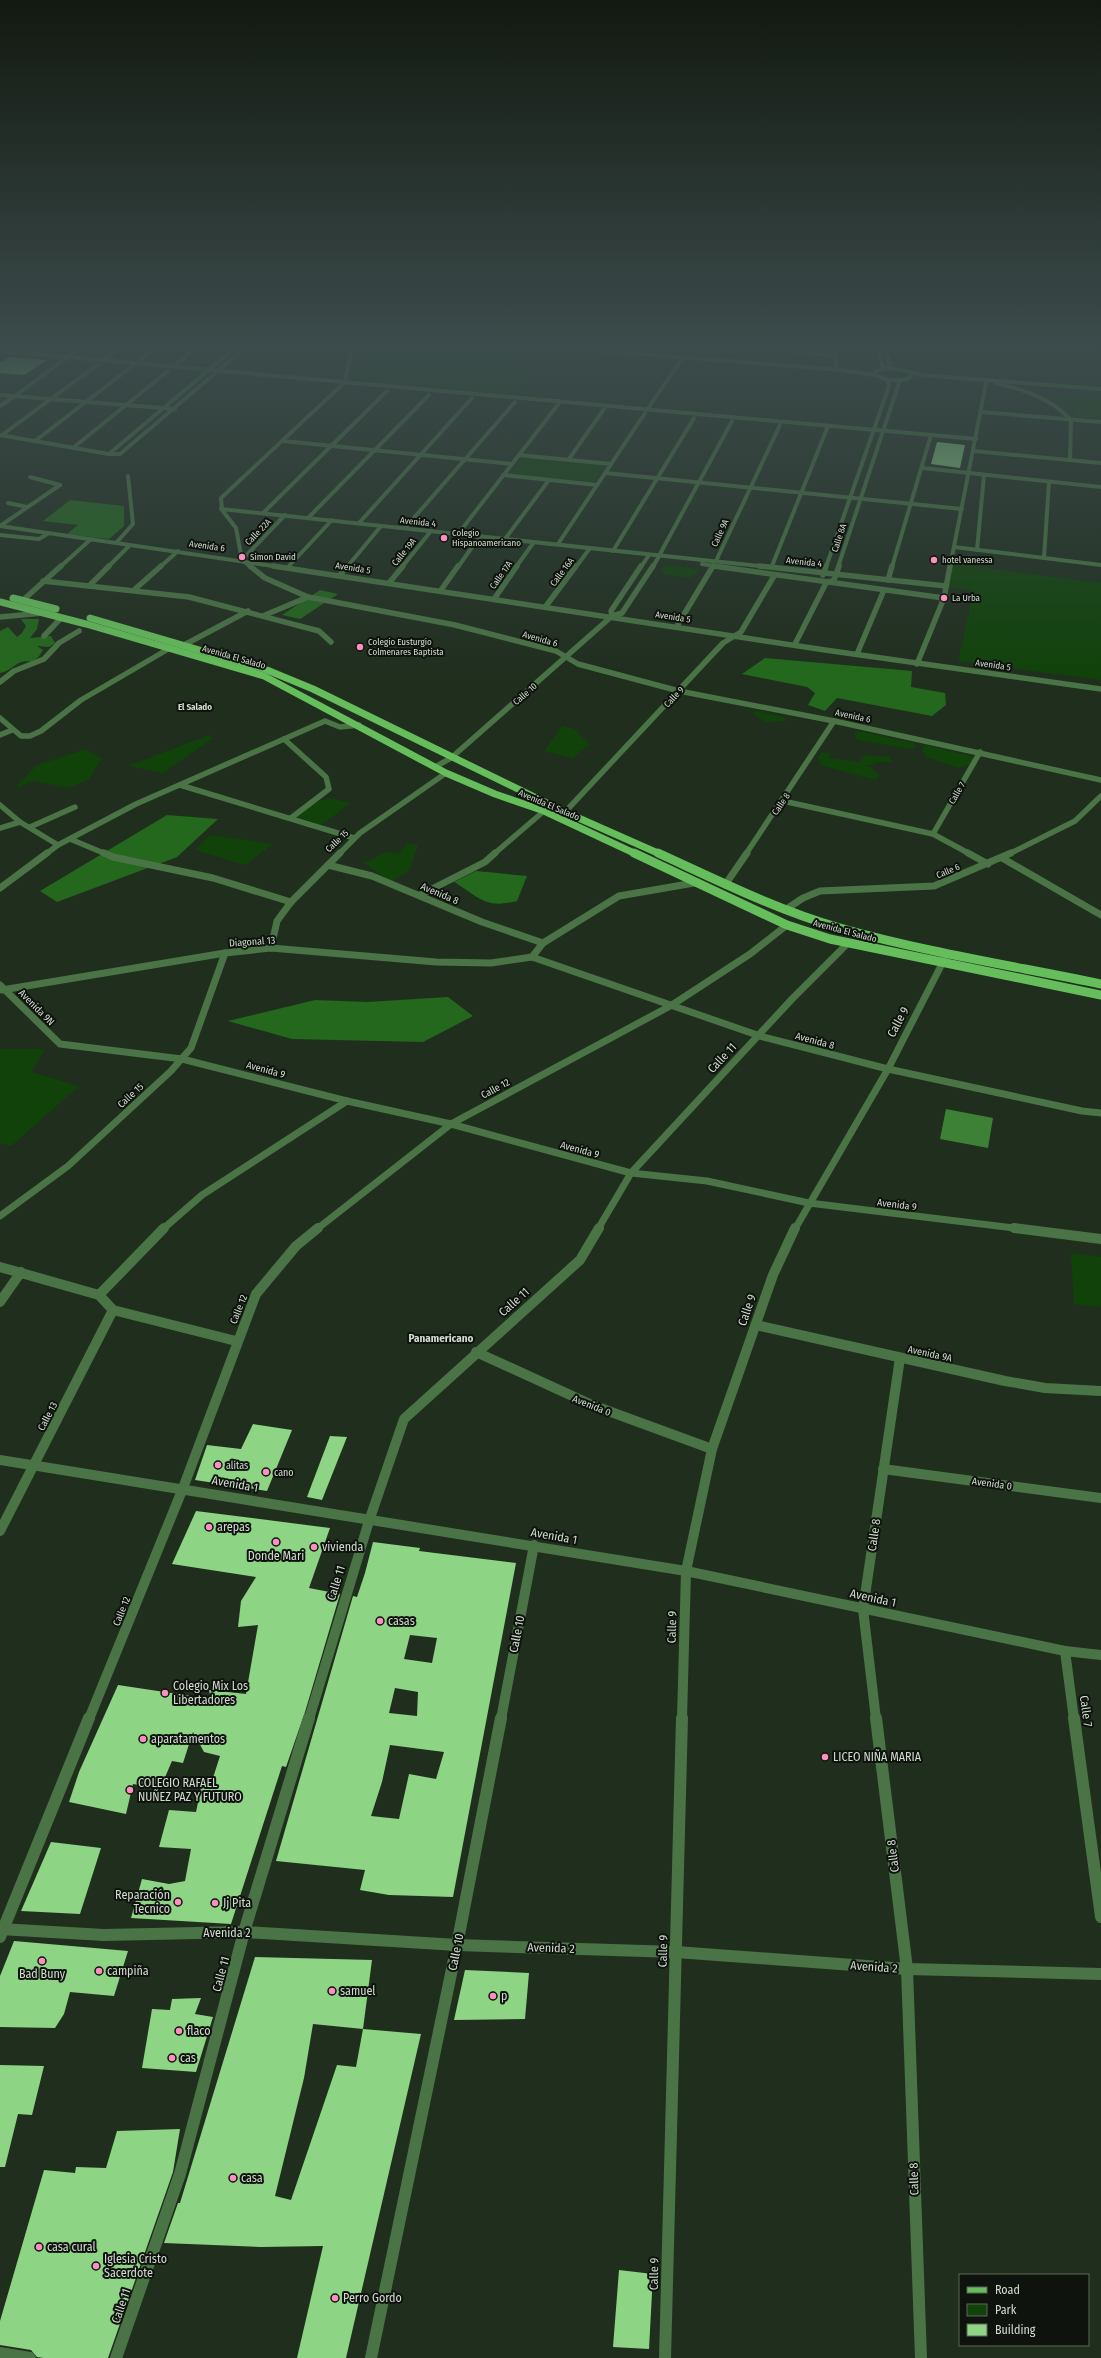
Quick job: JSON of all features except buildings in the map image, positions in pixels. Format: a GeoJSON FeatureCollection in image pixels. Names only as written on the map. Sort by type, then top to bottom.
{"type":"FeatureCollection","features":[{"type":"Feature","properties":{"kind":"main road","name":"Avenida El Salado"},"geometry":{"type":"LineString","coordinates":[[0,595],[184,645],[267,670],[313,689],[451,758],[565,812],[725,885],[785,910],[840,928],[947,954],[1101,984]]}},
{"type":"Feature","properties":{"kind":"main road","name":"Avenida El Salado"},"geometry":{"type":"LineString","coordinates":[[0,602],[170,648],[264,676],[359,725],[446,773],[544,812],[694,883],[787,924],[848,943],[1101,995]]}},
{"type":"Feature","properties":{"kind":"street"},"geometry":{"type":"LineString","coordinates":[[242,560],[235,527],[221,509],[219,502],[221,498],[266,457]]}},
{"type":"Feature","properties":{"kind":"street"},"geometry":{"type":"LineString","coordinates":[[263,513],[320,457]]}},
{"type":"Feature","properties":{"kind":"street"},"geometry":{"type":"LineString","coordinates":[[308,518],[367,457]]}},
{"type":"Feature","properties":{"kind":"street"},"geometry":{"type":"LineString","coordinates":[[359,523],[419,457]]}},
{"type":"Feature","properties":{"kind":"street"},"geometry":{"type":"LineString","coordinates":[[443,457],[512,464]]}},
{"type":"Feature","properties":{"kind":"street"},"geometry":{"type":"LineString","coordinates":[[458,534],[517,457]]}},
{"type":"Feature","properties":{"kind":"street"},"geometry":{"type":"LineString","coordinates":[[545,457],[611,464]]}},
{"type":"Feature","properties":{"kind":"street"},"geometry":{"type":"LineString","coordinates":[[558,544],[616,457]]}},
{"type":"Feature","properties":{"kind":"street"},"geometry":{"type":"LineString","coordinates":[[613,551],[670,457]]}},
{"type":"Feature","properties":{"kind":"street","name":"Calle 10"},"geometry":{"type":"LineString","coordinates":[[435,767],[451,758],[612,616],[622,613],[660,556],[712,457]]}},
{"type":"Feature","properties":{"kind":"street","name":"Calle 9A"},"geometry":{"type":"LineString","coordinates":[[716,560],[765,457]]}},
{"type":"Feature","properties":{"kind":"street"},"geometry":{"type":"LineString","coordinates":[[772,566],[815,457]]}},
{"type":"Feature","properties":{"kind":"street","name":"Calle 8A"},"geometry":{"type":"LineString","coordinates":[[826,583],[822,578],[865,457]]}},
{"type":"Feature","properties":{"kind":"street","name":"Calle 8A"},"geometry":{"type":"LineString","coordinates":[[795,644],[826,583],[834,580],[835,573],[875,457]]}},
{"type":"Feature","properties":{"kind":"street"},"geometry":{"type":"LineString","coordinates":[[888,580],[926,457]]}},
{"type":"Feature","properties":{"kind":"street"},"geometry":{"type":"LineString","coordinates":[[917,664],[944,598],[973,457]]}},
{"type":"Feature","properties":{"kind":"street"},"geometry":{"type":"LineString","coordinates":[[1038,457],[1101,463]]}},
{"type":"Feature","properties":{"kind":"street"},"geometry":{"type":"LineString","coordinates":[[405,528],[465,459]]}},
{"type":"Feature","properties":{"kind":"street"},"geometry":{"type":"LineString","coordinates":[[923,468],[1101,487]]}},
{"type":"Feature","properties":{"kind":"street"},"geometry":{"type":"LineString","coordinates":[[605,474],[962,509]]}},
{"type":"Feature","properties":{"kind":"street"},"geometry":{"type":"LineString","coordinates":[[977,550],[984,475]]}},
{"type":"Feature","properties":{"kind":"street"},"geometry":{"type":"LineString","coordinates":[[116,543],[133,524],[132,505],[128,495],[128,476]]}},
{"type":"Feature","properties":{"kind":"street"},"geometry":{"type":"LineString","coordinates":[[503,476],[597,485]]}},
{"type":"Feature","properties":{"kind":"street"},"geometry":{"type":"LineString","coordinates":[[0,526],[60,485],[30,477]]}},
{"type":"Feature","properties":{"kind":"street"},"geometry":{"type":"LineString","coordinates":[[505,539],[549,480]]}},
{"type":"Feature","properties":{"kind":"street"},"geometry":{"type":"LineString","coordinates":[[1044,558],[1049,482]]}},
{"type":"Feature","properties":{"kind":"street"},"geometry":{"type":"LineString","coordinates":[[8,503],[27,507]]}},
{"type":"Feature","properties":{"kind":"street","name":"Avenida 4"},"geometry":{"type":"LineString","coordinates":[[221,509],[558,544],[649,555],[716,560],[946,586]]}},
{"type":"Feature","properties":{"kind":"street","name":"Calle 22A"},"geometry":{"type":"LineString","coordinates":[[242,560],[285,515]]}},
{"type":"Feature","properties":{"kind":"street"},"geometry":{"type":"LineString","coordinates":[[288,567],[332,520]]}},
{"type":"Feature","properties":{"kind":"street","name":"Avenida 6"},"geometry":{"type":"LineString","coordinates":[[0,526],[242,560],[265,578],[308,597],[455,625],[556,651],[566,658],[592,668],[679,691],[834,721],[980,752],[1101,780]]}},
{"type":"Feature","properties":{"kind":"street"},"geometry":{"type":"LineString","coordinates":[[340,575],[381,526]]}},
{"type":"Feature","properties":{"kind":"street"},"geometry":{"type":"LineString","coordinates":[[0,543],[20,529]]}},
{"type":"Feature","properties":{"kind":"street","name":"Calle 19A"},"geometry":{"type":"LineString","coordinates":[[389,583],[431,531]]}},
{"type":"Feature","properties":{"kind":"street"},"geometry":{"type":"LineString","coordinates":[[0,535],[39,539],[49,533]]}},
{"type":"Feature","properties":{"kind":"street"},"geometry":{"type":"LineString","coordinates":[[441,590],[480,536]]}},
{"type":"Feature","properties":{"kind":"street"},"geometry":{"type":"LineString","coordinates":[[22,600],[91,539]]}},
{"type":"Feature","properties":{"kind":"street","name":"Calle 17A"},"geometry":{"type":"LineString","coordinates":[[494,599],[534,542]]}},
{"type":"Feature","properties":{"kind":"street"},"geometry":{"type":"LineString","coordinates":[[89,586],[130,545]]}},
{"type":"Feature","properties":{"kind":"street"},"geometry":{"type":"LineString","coordinates":[[954,547],[1101,565]]}},
{"type":"Feature","properties":{"kind":"street","name":"Calle 16A"},"geometry":{"type":"LineString","coordinates":[[546,606],[590,548]]}},
{"type":"Feature","properties":{"kind":"street"},"geometry":{"type":"LineString","coordinates":[[134,590],[178,551]]}},
{"type":"Feature","properties":{"kind":"street","name":"Calle 10"},"geometry":{"type":"LineString","coordinates":[[612,616],[611,610],[649,555]]}},
{"type":"Feature","properties":{"kind":"street","name":"Avenida 4"},"geometry":{"type":"LineString","coordinates":[[660,556],[774,576],[944,598]]}},
{"type":"Feature","properties":{"kind":"street","name":"Avenida 5"},"geometry":{"type":"LineString","coordinates":[[242,560],[917,664],[1101,689]]}},
{"type":"Feature","properties":{"kind":"street"},"geometry":{"type":"LineString","coordinates":[[677,626],[713,566]]}},
{"type":"Feature","properties":{"kind":"street","name":"Calle 9"},"geometry":{"type":"LineString","coordinates":[[565,812],[722,643],[733,635],[741,632],[774,576]]}},
{"type":"Feature","properties":{"kind":"street"},"geometry":{"type":"LineString","coordinates":[[42,581],[189,597],[265,615],[319,631],[331,642]]}},
{"type":"Feature","properties":{"kind":"street"},"geometry":{"type":"LineString","coordinates":[[857,654],[884,590]]}},
{"type":"Feature","properties":{"kind":"street"},"geometry":{"type":"LineString","coordinates":[[265,615],[308,597]]}},
{"type":"Feature","properties":{"kind":"street"},"geometry":{"type":"LineString","coordinates":[[184,645],[248,611]]}},
{"type":"Feature","properties":{"kind":"street"},"geometry":{"type":"LineString","coordinates":[[0,617],[44,613]]}},
{"type":"Feature","properties":{"kind":"street"},"geometry":{"type":"LineString","coordinates":[[44,636],[61,618]]}},
{"type":"Feature","properties":{"kind":"street"},"geometry":{"type":"LineString","coordinates":[[0,682],[14,671],[44,659],[59,643],[79,631]]}},
{"type":"Feature","properties":{"kind":"street"},"geometry":{"type":"LineString","coordinates":[[0,718],[12,730],[23,736],[31,736],[55,721],[66,710],[93,692],[170,648]]}},
{"type":"Feature","properties":{"kind":"street","name":"Calle 8"},"geometry":{"type":"LineString","coordinates":[[725,885],[783,801],[834,721]]}},
{"type":"Feature","properties":{"kind":"street"},"geometry":{"type":"LineString","coordinates":[[0,888],[58,845],[136,804],[325,722],[340,727],[359,725]]}},
{"type":"Feature","properties":{"kind":"street"},"geometry":{"type":"LineString","coordinates":[[0,735],[12,730]]}},
{"type":"Feature","properties":{"kind":"street"},"geometry":{"type":"LineString","coordinates":[[284,739],[326,776],[329,784],[329,789],[291,818]]}},
{"type":"Feature","properties":{"kind":"street","name":"Calle 7"},"geometry":{"type":"LineString","coordinates":[[933,834],[980,752]]}},
{"type":"Feature","properties":{"kind":"street","name":"Calle 15"},"geometry":{"type":"LineString","coordinates":[[271,948],[277,921],[291,902],[354,838],[446,773]]}},
{"type":"Feature","properties":{"kind":"street"},"geometry":{"type":"LineString","coordinates":[[180,785],[354,838]]}},
{"type":"Feature","properties":{"kind":"street","name":"Calle 6"},"geometry":{"type":"LineString","coordinates":[[785,910],[803,898],[820,891],[934,886],[1002,858],[1075,821],[1101,796]]}},
{"type":"Feature","properties":{"kind":"street"},"geometry":{"type":"LineString","coordinates":[[783,801],[933,834],[988,864]]}},
{"type":"Feature","properties":{"kind":"street"},"geometry":{"type":"LineString","coordinates":[[0,805],[20,822],[58,845]]}},
{"type":"Feature","properties":{"kind":"street"},"geometry":{"type":"LineString","coordinates":[[30,827],[75,807]]}},
{"type":"Feature","properties":{"kind":"street"},"geometry":{"type":"LineString","coordinates":[[420,895],[485,862],[544,812]]}},
{"type":"Feature","properties":{"kind":"street"},"geometry":{"type":"LineString","coordinates":[[0,828],[20,822]]}},
{"type":"Feature","properties":{"kind":"street"},"geometry":{"type":"LineString","coordinates":[[70,839],[113,857],[213,878],[291,902]]}},
{"type":"Feature","properties":{"kind":"street"},"geometry":{"type":"LineString","coordinates":[[1002,858],[1101,915]]}},
{"type":"Feature","properties":{"kind":"street","name":"Avenida 8"},"geometry":{"type":"LineString","coordinates":[[328,865],[372,876],[482,922],[543,943]]}},
{"type":"Feature","properties":{"kind":"street"},"geometry":{"type":"LineString","coordinates":[[532,957],[543,943],[619,896],[694,883]]}},
{"type":"Feature","properties":{"kind":"street","name":"Calle 12"},"geometry":{"type":"LineString","coordinates":[[1,1932],[183,1488],[236,1342],[256,1294],[296,1246],[451,1124],[672,1005],[750,954],[787,924]]}},
{"type":"Feature","properties":{"kind":"street","name":"Calle 11"},"geometry":{"type":"LineString","coordinates":[[116,2358],[180,2174],[244,1932],[369,1521],[404,1419],[476,1352],[580,1260],[631,1173],[760,1036],[792,999],[848,943]]}},
{"type":"Feature","properties":{"kind":"street","name":"Diagonal 13"},"geometry":{"type":"LineString","coordinates":[[2,988],[225,953],[271,948],[436,962],[491,963],[532,957]]}},
{"type":"Feature","properties":{"kind":"street","name":"Calle 15"},"geometry":{"type":"LineString","coordinates":[[0,1216],[68,1166],[182,1059],[191,1048],[225,953]]}},
{"type":"Feature","properties":{"kind":"street","name":"Calle 9"},"geometry":{"type":"LineString","coordinates":[[665,2358],[686,1571],[712,1448],[773,1275],[789,1239],[809,1203],[888,1070],[936,979],[947,954]]}},
{"type":"Feature","properties":{"kind":"street","name":"Avenida 8"},"geometry":{"type":"LineString","coordinates":[[532,957],[760,1036],[888,1070],[1082,1111],[1101,1113]]}},
{"type":"Feature","properties":{"kind":"street","name":"Avenida 9N"},"geometry":{"type":"LineString","coordinates":[[2,988],[60,1044]]}},
{"type":"Feature","properties":{"kind":"street","name":"Avenida 9"},"geometry":{"type":"LineString","coordinates":[[60,1044],[182,1059],[347,1101],[451,1124],[631,1173],[675,1176],[707,1181],[809,1203],[1101,1238]]}},
{"type":"Feature","properties":{"kind":"street"},"geometry":{"type":"LineString","coordinates":[[99,1295],[166,1226],[202,1195],[347,1101]]}},
{"type":"Feature","properties":{"kind":"street"},"geometry":{"type":"LineString","coordinates":[[0,1267],[99,1295],[113,1310],[236,1342]]}},
{"type":"Feature","properties":{"kind":"street"},"geometry":{"type":"LineString","coordinates":[[0,1302],[20,1272]]}},
{"type":"Feature","properties":{"kind":"street","name":"Calle 13"},"geometry":{"type":"LineString","coordinates":[[0,1531],[113,1310]]}},
{"type":"Feature","properties":{"kind":"street","name":"Avenida 9A"},"geometry":{"type":"LineString","coordinates":[[756,1325],[1005,1381],[1045,1388],[1101,1391]]}},
{"type":"Feature","properties":{"kind":"street","name":"Avenida 0"},"geometry":{"type":"LineString","coordinates":[[476,1352],[592,1406],[647,1427],[712,1448]]}},
{"type":"Feature","properties":{"kind":"street","name":"Calle 8"},"geometry":{"type":"LineString","coordinates":[[900,1358],[863,1609],[907,1969],[921,2358]]}},
{"type":"Feature","properties":{"kind":"street","name":"Avenida 1"},"geometry":{"type":"LineString","coordinates":[[0,1460],[183,1488],[369,1521],[534,1545],[686,1571],[1065,1651],[1101,1655]]}},
{"type":"Feature","properties":{"kind":"street","name":"Avenida 0"},"geometry":{"type":"LineString","coordinates":[[883,1469],[1101,1498]]}},
{"type":"Feature","properties":{"kind":"street","name":"Calle 10"},"geometry":{"type":"LineString","coordinates":[[371,2358],[457,1945],[534,1545]]}},
{"type":"Feature","properties":{"kind":"street","name":"Calle 7"},"geometry":{"type":"LineString","coordinates":[[1065,1651],[1101,1917]]}},
{"type":"Feature","properties":{"kind":"street","name":"Avenida 2"},"geometry":{"type":"LineString","coordinates":[[1,1932],[104,1935],[244,1932],[457,1945],[676,1952],[907,1969],[1101,1974]]}},
{"type":"Feature","properties":{"kind":"street"},"geometry":{"type":"LineString","coordinates":[[0,2353],[30,2358]]}},
{"type":"Feature","properties":{"kind":"green space"},"geometry":{"type":"Polygon","coordinates":[[[522,457],[604,465],[593,483],[508,477],[522,457]]]}},
{"type":"Feature","properties":{"kind":"green space"},"geometry":{"type":"Polygon","coordinates":[[[953,564],[1101,583],[1101,680],[958,661],[974,591],[947,587],[953,564]]]}},
{"type":"Feature","properties":{"kind":"green space"},"geometry":{"type":"Polygon","coordinates":[[[667,565],[698,569],[699,571],[690,578],[663,574],[661,569],[667,565]]]}},
{"type":"Feature","properties":{"kind":"green space"},"geometry":{"type":"Polygon","coordinates":[[[755,711],[784,717],[786,721],[766,722],[753,714],[755,711]]]}},
{"type":"Feature","properties":{"kind":"green space"},"geometry":{"type":"Polygon","coordinates":[[[563,726],[574,729],[589,744],[573,758],[544,751],[563,726]]]}},
{"type":"Feature","properties":{"kind":"green space"},"geometry":{"type":"Polygon","coordinates":[[[858,731],[914,743],[916,748],[910,749],[858,740],[854,734],[858,731]]]}},
{"type":"Feature","properties":{"kind":"green space"},"geometry":{"type":"Polygon","coordinates":[[[209,735],[213,738],[163,773],[128,766],[209,735]]]}},
{"type":"Feature","properties":{"kind":"green space"},"geometry":{"type":"Polygon","coordinates":[[[925,745],[975,757],[970,764],[958,768],[927,757],[922,750],[925,745]]]}},
{"type":"Feature","properties":{"kind":"green space"},"geometry":{"type":"Polygon","coordinates":[[[86,749],[102,759],[88,780],[68,788],[34,781],[15,788],[37,765],[86,749]]]}},
{"type":"Feature","properties":{"kind":"green space"},"geometry":{"type":"Polygon","coordinates":[[[822,752],[829,753],[829,758],[859,762],[866,755],[890,757],[892,762],[876,762],[872,765],[866,765],[880,775],[875,780],[821,765],[818,757],[822,752]]]}},
{"type":"Feature","properties":{"kind":"green space"},"geometry":{"type":"Polygon","coordinates":[[[330,798],[351,803],[321,825],[295,816],[313,803],[330,798]]]}},
{"type":"Feature","properties":{"kind":"green space"},"geometry":{"type":"Polygon","coordinates":[[[210,835],[273,844],[245,865],[195,850],[210,835]]]}},
{"type":"Feature","properties":{"kind":"green space"},"geometry":{"type":"Polygon","coordinates":[[[408,843],[418,845],[409,871],[391,882],[364,863],[387,852],[398,854],[408,843]]]}},
{"type":"Feature","properties":{"kind":"green space"},"geometry":{"type":"Polygon","coordinates":[[[0,1049],[45,1049],[31,1072],[79,1086],[11,1146],[0,1143],[0,1049]]]}},
{"type":"Feature","properties":{"kind":"green space"},"geometry":{"type":"Polygon","coordinates":[[[1071,1253],[1101,1257],[1101,1307],[1074,1304],[1071,1253]]]}},
{"type":"Feature","properties":{"kind":"shaded area"},"geometry":{"type":"Polygon","coordinates":[[[70,500],[124,506],[124,526],[109,539],[67,534],[78,525],[43,521],[70,500]]]}},
{"type":"Feature","properties":{"kind":"shaded area"},"geometry":{"type":"Polygon","coordinates":[[[320,590],[338,594],[300,619],[282,615],[320,590]]]}},
{"type":"Feature","properties":{"kind":"shaded area"},"geometry":{"type":"Polygon","coordinates":[[[21,619],[39,619],[37,629],[30,638],[51,636],[55,643],[49,647],[37,646],[43,650],[36,659],[21,662],[7,671],[0,673],[0,631],[8,627],[17,637],[22,633],[26,626],[21,619]]]}},
{"type":"Feature","properties":{"kind":"shaded area"},"geometry":{"type":"Polygon","coordinates":[[[765,658],[912,671],[911,687],[945,693],[946,705],[932,716],[837,698],[825,711],[808,705],[815,693],[807,687],[742,674],[765,658]]]}},
{"type":"Feature","properties":{"kind":"shaded area"},"geometry":{"type":"Polygon","coordinates":[[[167,815],[218,819],[177,857],[57,902],[40,891],[167,815]]]}},
{"type":"Feature","properties":{"kind":"shaded area"},"geometry":{"type":"Polygon","coordinates":[[[476,871],[527,876],[517,901],[498,904],[490,903],[477,897],[454,882],[476,871]]]}},
{"type":"Feature","properties":{"kind":"shaded area"},"geometry":{"type":"Polygon","coordinates":[[[448,997],[473,1016],[423,1042],[292,1039],[228,1021],[315,1000],[367,1002],[448,997]]]}},
{"type":"Feature","properties":{"kind":"shaded area"},"geometry":{"type":"Polygon","coordinates":[[[946,1109],[993,1118],[988,1148],[940,1139],[946,1109]]]}},
{"type":"Feature","properties":{"kind":"place","name":"Colegio Hispanoamericano"},"geometry":{"type":"Point","coordinates":[444,538]}},
{"type":"Feature","properties":{"kind":"place","name":"Simon David"},"geometry":{"type":"Point","coordinates":[242,557]}},
{"type":"Feature","properties":{"kind":"place","name":"hotel vanessa"},"geometry":{"type":"Point","coordinates":[934,560]}},
{"type":"Feature","properties":{"kind":"place","name":"La Urba"},"geometry":{"type":"Point","coordinates":[944,598]}},
{"type":"Feature","properties":{"kind":"place","name":"Colegio Eusturgio Colmenares Baptista"},"geometry":{"type":"Point","coordinates":[360,647]}},
{"type":"Feature","properties":{"kind":"place","name":"alitas"},"geometry":{"type":"Point","coordinates":[218,1465]}},
{"type":"Feature","properties":{"kind":"place","name":"cano"},"geometry":{"type":"Point","coordinates":[266,1472]}},
{"type":"Feature","properties":{"kind":"place","name":"arepas"},"geometry":{"type":"Point","coordinates":[209,1527]}},
{"type":"Feature","properties":{"kind":"place","name":"Donde Mari"},"geometry":{"type":"Point","coordinates":[276,1542]}},
{"type":"Feature","properties":{"kind":"place","name":"vivienda"},"geometry":{"type":"Point","coordinates":[314,1547]}},
{"type":"Feature","properties":{"kind":"place","name":"casas"},"geometry":{"type":"Point","coordinates":[380,1621]}},
{"type":"Feature","properties":{"kind":"place","name":"Colegio Mix Los Libertadores"},"geometry":{"type":"Point","coordinates":[165,1693]}},
{"type":"Feature","properties":{"kind":"place","name":"aparatamentos"},"geometry":{"type":"Point","coordinates":[143,1739]}},
{"type":"Feature","properties":{"kind":"place","name":"LICEO NIÑA MARIA"},"geometry":{"type":"Point","coordinates":[825,1757]}},
{"type":"Feature","properties":{"kind":"place","name":"COLEGIO RAFAEL NUÑEZ PAZ Y FUTURO"},"geometry":{"type":"Point","coordinates":[130,1790]}},
{"type":"Feature","properties":{"kind":"place","name":"Reparación Tecnico"},"geometry":{"type":"Point","coordinates":[178,1902]}},
{"type":"Feature","properties":{"kind":"place","name":"Jj Pita"},"geometry":{"type":"Point","coordinates":[215,1903]}},
{"type":"Feature","properties":{"kind":"place","name":"Bad Buny"},"geometry":{"type":"Point","coordinates":[42,1961]}},
{"type":"Feature","properties":{"kind":"place","name":"campiña"},"geometry":{"type":"Point","coordinates":[99,1971]}},
{"type":"Feature","properties":{"kind":"place","name":"samuel"},"geometry":{"type":"Point","coordinates":[332,1991]}},
{"type":"Feature","properties":{"kind":"place","name":"p"},"geometry":{"type":"Point","coordinates":[493,1996]}},
{"type":"Feature","properties":{"kind":"place","name":"flaco"},"geometry":{"type":"Point","coordinates":[179,2031]}},
{"type":"Feature","properties":{"kind":"place","name":"cas"},"geometry":{"type":"Point","coordinates":[172,2058]}},
{"type":"Feature","properties":{"kind":"place","name":"casa"},"geometry":{"type":"Point","coordinates":[233,2178]}},
{"type":"Feature","properties":{"kind":"place","name":"casa cural"},"geometry":{"type":"Point","coordinates":[39,2247]}},
{"type":"Feature","properties":{"kind":"place","name":"Iglesia Cristo Sacerdote"},"geometry":{"type":"Point","coordinates":[96,2266]}},
{"type":"Feature","properties":{"kind":"place","name":"Perro Gordo"},"geometry":{"type":"Point","coordinates":[335,2298]}},
{"type":"Feature","properties":{"kind":"district","name":"El Salado"},"geometry":{"type":"Point","coordinates":[195,707]}},
{"type":"Feature","properties":{"kind":"district","name":"Panamericano"},"geometry":{"type":"Point","coordinates":[441,1338]}}]}
